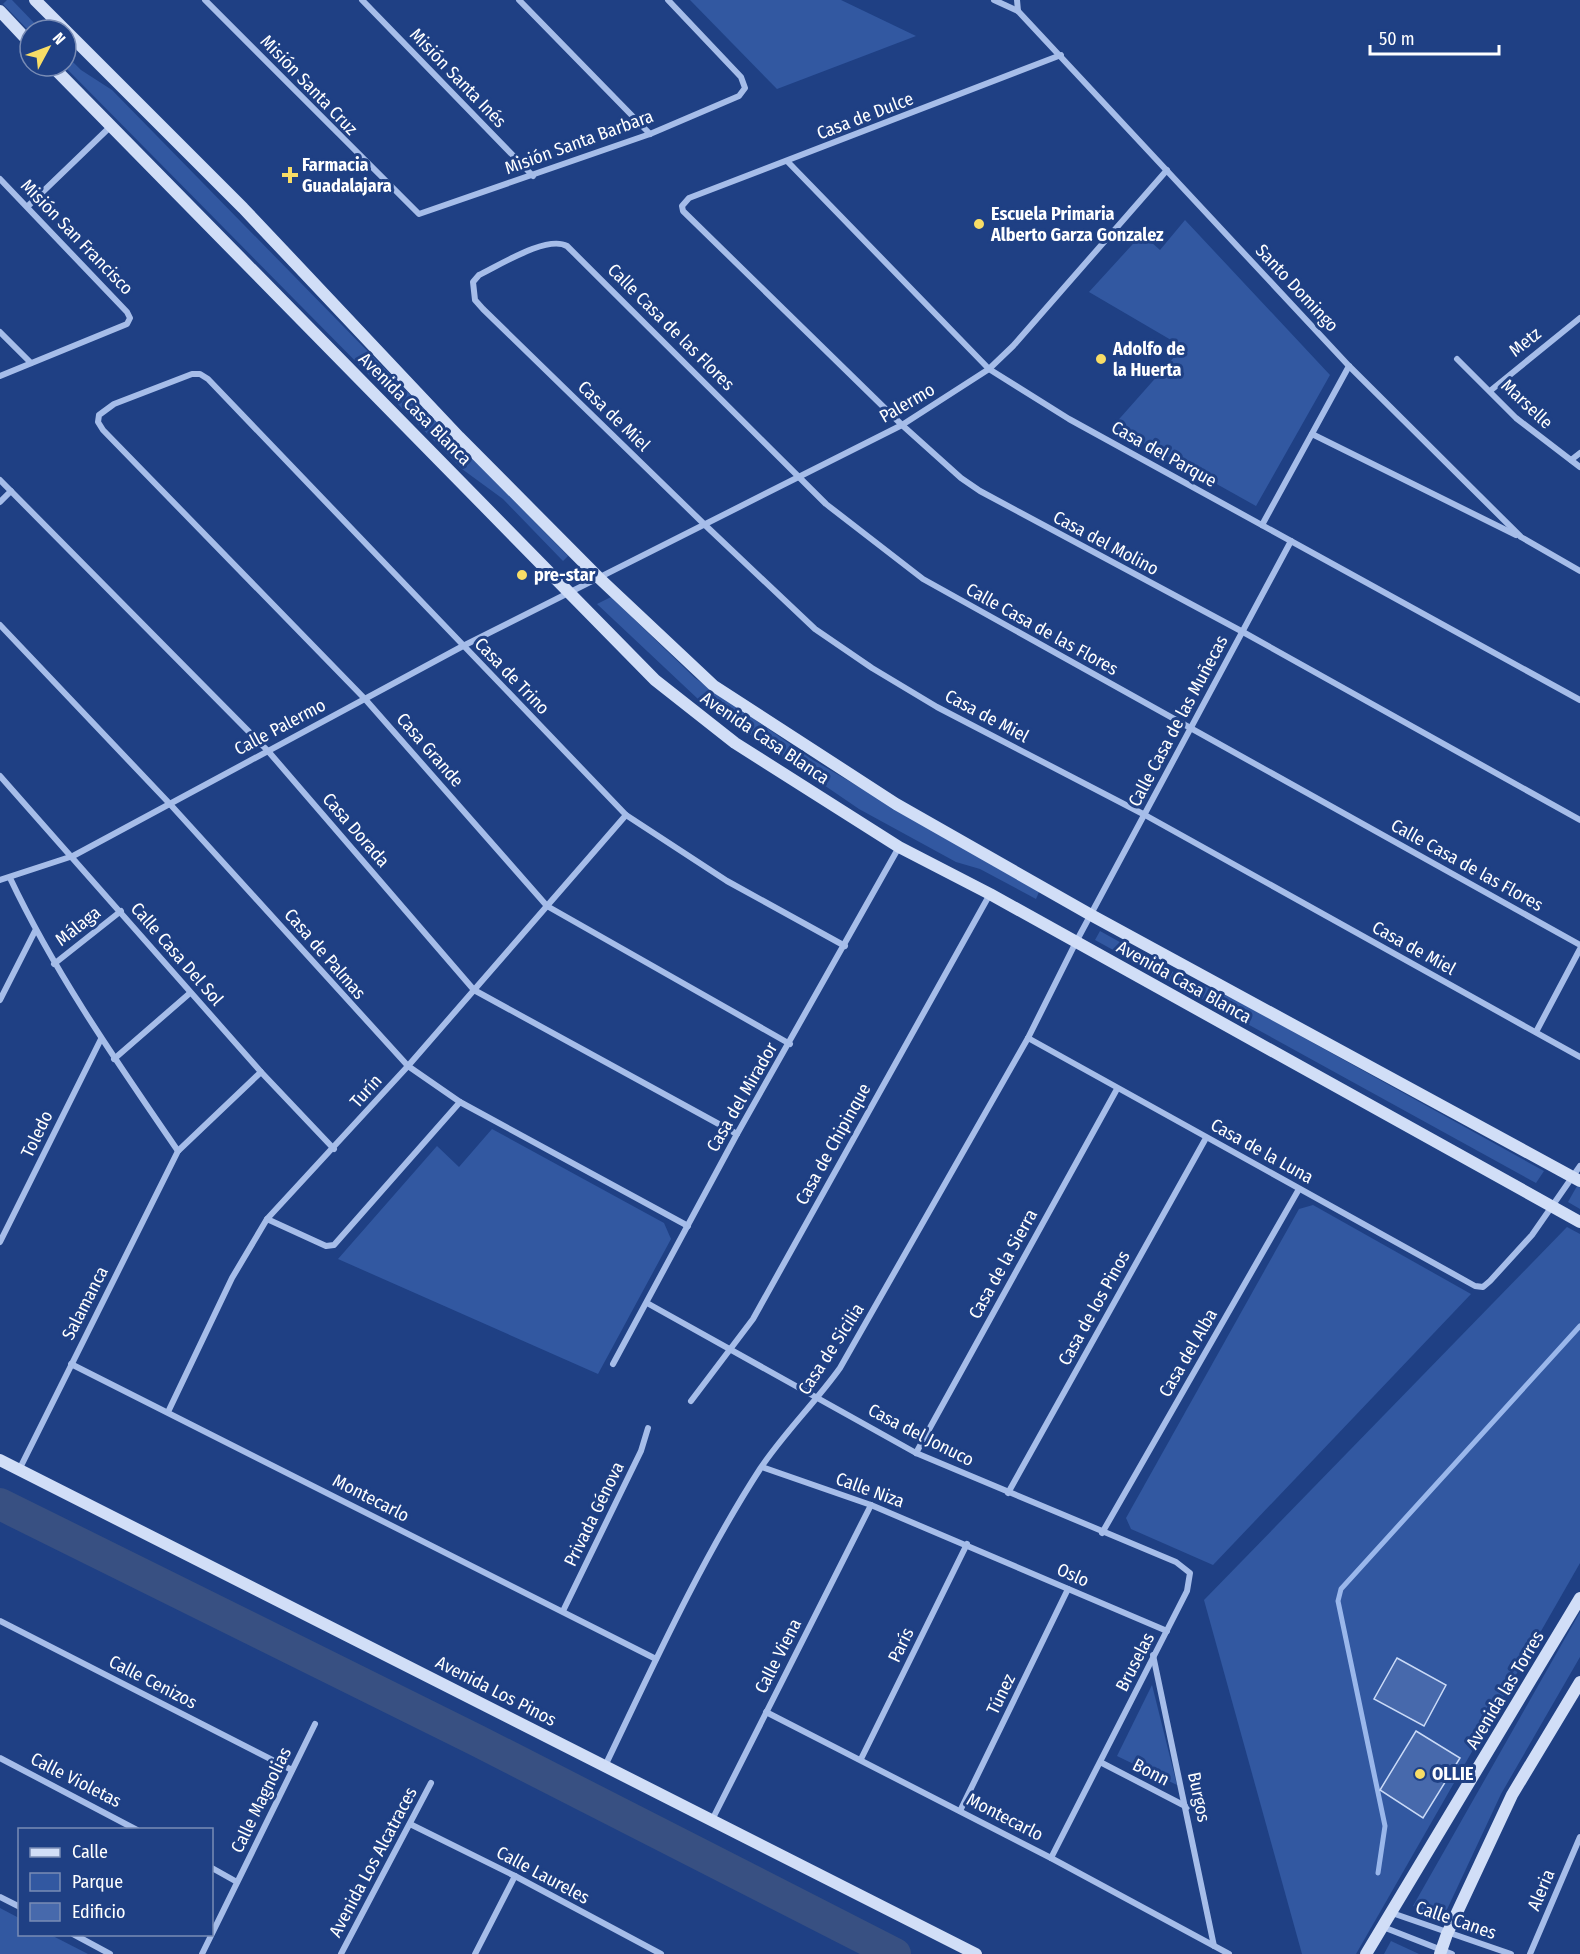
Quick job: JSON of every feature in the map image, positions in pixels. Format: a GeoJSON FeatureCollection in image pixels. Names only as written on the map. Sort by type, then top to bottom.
{"type":"FeatureCollection","features":[{"type":"Feature","properties":{"kind":"street","name":"Avenida Casa Blanca"},"geometry":{"type":"LineString","coordinates":[[35,0],[52,18]]}},
{"type":"Feature","properties":{"kind":"street","name":"Misión Santa Cruz"},"geometry":{"type":"LineString","coordinates":[[205,0],[418,214]]}},
{"type":"Feature","properties":{"kind":"street","name":"Misión Santa Inés"},"geometry":{"type":"LineString","coordinates":[[362,0],[533,176]]}},
{"type":"Feature","properties":{"kind":"street"},"geometry":{"type":"LineString","coordinates":[[519,0],[650,134]]}},
{"type":"Feature","properties":{"kind":"street","name":"Misión Santa Barbara"},"geometry":{"type":"LineString","coordinates":[[418,214],[650,134],[738,96],[745,88],[741,77],[668,0]]}},
{"type":"Feature","properties":{"kind":"street"},"geometry":{"type":"LineString","coordinates":[[994,0],[1018,11],[1017,0]]}},
{"type":"Feature","properties":{"kind":"street"},"geometry":{"type":"LineString","coordinates":[[0,11],[18,30]]}},
{"type":"Feature","properties":{"kind":"street","name":"Santo Domingo"},"geometry":{"type":"LineString","coordinates":[[1018,11],[1349,366],[1521,537],[1580,571]]}},
{"type":"Feature","properties":{"kind":"street","name":"Avenida Casa Blanca"},"geometry":{"type":"LineString","coordinates":[[78,44],[243,208],[459,437],[598,577],[714,686],[896,804],[1091,915],[1578,1175]]}},
{"type":"Feature","properties":{"kind":"street","name":"Casa de Dulce"},"geometry":{"type":"LineString","coordinates":[[682,206],[689,198],[788,162],[1061,55]]}},
{"type":"Feature","properties":{"kind":"street","name":"Avenida Casa Blanca"},"geometry":{"type":"LineString","coordinates":[[63,78],[571,591],[656,680],[705,722],[899,847],[990,894],[1580,1222]]}},
{"type":"Feature","properties":{"kind":"street"},"geometry":{"type":"LineString","coordinates":[[28,206],[110,127]]}},
{"type":"Feature","properties":{"kind":"street","name":"Casa del Parque"},"geometry":{"type":"LineString","coordinates":[[788,162],[989,369],[1069,419],[1580,700]]}},
{"type":"Feature","properties":{"kind":"street","name":"Palermo"},"geometry":{"type":"LineString","coordinates":[[571,591],[902,425],[989,369],[1021,337],[1167,170]]}},
{"type":"Feature","properties":{"kind":"street","name":"Misión San Francisco"},"geometry":{"type":"LineString","coordinates":[[0,178],[130,318],[127,324],[31,363]]}},
{"type":"Feature","properties":{"kind":"street","name":"Casa del Molino"},"geometry":{"type":"LineString","coordinates":[[682,206],[686,215],[902,425],[961,478],[995,500],[1243,633],[1580,820]]}},
{"type":"Feature","properties":{"kind":"street","name":"Calle Casa de las Flores"},"geometry":{"type":"LineString","coordinates":[[473,282],[480,275],[546,244],[561,243],[573,251],[801,476],[826,504],[923,579],[1580,947]]}},
{"type":"Feature","properties":{"kind":"street","name":"Casa de Miel"},"geometry":{"type":"LineString","coordinates":[[473,282],[475,300],[483,309],[705,525],[815,628],[872,668],[937,707],[1145,815],[1580,1057]]}},
{"type":"Feature","properties":{"kind":"street","name":"Metz"},"geometry":{"type":"LineString","coordinates":[[1490,391],[1580,318]]}},
{"type":"Feature","properties":{"kind":"street"},"geometry":{"type":"LineString","coordinates":[[0,332],[31,363],[0,376]]}},
{"type":"Feature","properties":{"kind":"street","name":"Marselle"},"geometry":{"type":"LineString","coordinates":[[1457,359],[1516,418],[1580,467]]}},
{"type":"Feature","properties":{"kind":"street"},"geometry":{"type":"LineString","coordinates":[[1262,525],[1349,366]]}},
{"type":"Feature","properties":{"kind":"street","name":"Casa de Trino"},"geometry":{"type":"LineString","coordinates":[[99,415],[114,404],[192,374],[200,374],[626,815],[727,881],[845,946]]}},
{"type":"Feature","properties":{"kind":"street","name":"Casa Grande"},"geometry":{"type":"LineString","coordinates":[[99,415],[98,422],[103,430],[366,699],[547,906],[790,1044]]}},
{"type":"Feature","properties":{"kind":"street"},"geometry":{"type":"LineString","coordinates":[[1312,434],[1521,537]]}},
{"type":"Feature","properties":{"kind":"street"},"geometry":{"type":"LineString","coordinates":[[1571,460],[1580,453]]}},
{"type":"Feature","properties":{"kind":"street","name":"Casa Dorada"},"geometry":{"type":"LineString","coordinates":[[0,480],[268,751],[474,990],[737,1134]]}},
{"type":"Feature","properties":{"kind":"street"},"geometry":{"type":"LineString","coordinates":[[0,502],[11,491]]}},
{"type":"Feature","properties":{"kind":"street","name":"Calle Casa de las Muñecas"},"geometry":{"type":"LineString","coordinates":[[1076,942],[1291,541]]}},
{"type":"Feature","properties":{"kind":"street","name":"Calle Palermo"},"geometry":{"type":"LineString","coordinates":[[0,880],[73,856],[463,646],[571,591]]}},
{"type":"Feature","properties":{"kind":"street","name":"Casa de Palmas"},"geometry":{"type":"LineString","coordinates":[[0,626],[169,803],[408,1066],[460,1102],[688,1226]]}},
{"type":"Feature","properties":{"kind":"street","name":"Calle Casa Del Sol"},"geometry":{"type":"LineString","coordinates":[[0,776],[73,856],[190,993],[334,1149]]}},
{"type":"Feature","properties":{"kind":"street","name":"Turín"},"geometry":{"type":"LineString","coordinates":[[168,1412],[232,1278],[267,1219],[334,1149],[408,1066],[626,815]]}},
{"type":"Feature","properties":{"kind":"street","name":"Casa del Mirador"},"geometry":{"type":"LineString","coordinates":[[613,1364],[737,1134],[790,1044],[899,847]]}},
{"type":"Feature","properties":{"kind":"street"},"geometry":{"type":"LineString","coordinates":[[10,878],[35,931],[54,964],[114,1059],[178,1151]]}},
{"type":"Feature","properties":{"kind":"street","name":"Casa de Chipinque"},"geometry":{"type":"LineString","coordinates":[[691,1401],[753,1318],[990,894]]}},
{"type":"Feature","properties":{"kind":"street","name":"Málaga"},"geometry":{"type":"LineString","coordinates":[[54,964],[121,911]]}},
{"type":"Feature","properties":{"kind":"street","name":"Málaga"},"geometry":{"type":"LineString","coordinates":[[0,1000],[35,931]]}},
{"type":"Feature","properties":{"kind":"street","name":"Casa de Sicilia"},"geometry":{"type":"LineString","coordinates":[[605,1766],[656,1659],[762,1467],[819,1398],[864,1329],[1028,1038],[1076,942]]}},
{"type":"Feature","properties":{"kind":"street"},"geometry":{"type":"LineString","coordinates":[[1536,1032],[1580,947]]}},
{"type":"Feature","properties":{"kind":"street"},"geometry":{"type":"LineString","coordinates":[[114,1059],[190,993]]}},
{"type":"Feature","properties":{"kind":"street","name":"Casa de la Luna"},"geometry":{"type":"LineString","coordinates":[[1028,1038],[1463,1281],[1482,1287],[1519,1250],[1553,1207]]}},
{"type":"Feature","properties":{"kind":"street","name":"Toledo"},"geometry":{"type":"LineString","coordinates":[[0,1242],[101,1039]]}},
{"type":"Feature","properties":{"kind":"street","name":"Salamanca"},"geometry":{"type":"LineString","coordinates":[[19,1470],[178,1151],[261,1072]]}},
{"type":"Feature","properties":{"kind":"street","name":"Casa de la Sierra"},"geometry":{"type":"LineString","coordinates":[[916,1453],[1117,1089]]}},
{"type":"Feature","properties":{"kind":"street"},"geometry":{"type":"LineString","coordinates":[[267,1219],[326,1246],[334,1245],[460,1102]]}},
{"type":"Feature","properties":{"kind":"street","name":"Casa de los Pinos"},"geometry":{"type":"LineString","coordinates":[[1008,1493],[1206,1138]]}},
{"type":"Feature","properties":{"kind":"street"},"geometry":{"type":"LineString","coordinates":[[1553,1207],[1578,1175]]}},
{"type":"Feature","properties":{"kind":"street","name":"Casa del Alba"},"geometry":{"type":"LineString","coordinates":[[1102,1533],[1299,1189]]}},
{"type":"Feature","properties":{"kind":"street","name":"Casa del Jonuco"},"geometry":{"type":"LineString","coordinates":[[647,1303],[916,1453],[1102,1533],[1176,1562],[1190,1573]]}},
{"type":"Feature","properties":{"kind":"street","name":"Montecarlo"},"geometry":{"type":"LineString","coordinates":[[71,1364],[656,1659]]}},
{"type":"Feature","properties":{"kind":"street","name":"Privada Génova"},"geometry":{"type":"LineString","coordinates":[[563,1611],[641,1451],[648,1428]]}},
{"type":"Feature","properties":{"kind":"street","name":"Avenida Los Pinos"},"geometry":{"type":"LineString","coordinates":[[0,1460],[976,1954]]}},
{"type":"Feature","properties":{"kind":"street","name":"Calle Niza"},"geometry":{"type":"LineString","coordinates":[[762,1467],[871,1504],[967,1544]]}},
{"type":"Feature","properties":{"kind":"street","name":"Calle Viena"},"geometry":{"type":"LineString","coordinates":[[711,1820],[871,1504]]}},
{"type":"Feature","properties":{"kind":"street","name":"Oslo"},"geometry":{"type":"LineString","coordinates":[[967,1544],[1167,1631]]}},
{"type":"Feature","properties":{"kind":"street","name":"París"},"geometry":{"type":"LineString","coordinates":[[861,1759],[967,1544]]}},
{"type":"Feature","properties":{"kind":"street","name":"Bruselas"},"geometry":{"type":"LineString","coordinates":[[1051,1858],[1187,1591],[1190,1573]]}},
{"type":"Feature","properties":{"kind":"street","name":"Túnez"},"geometry":{"type":"LineString","coordinates":[[960,1811],[1068,1589]]}},
{"type":"Feature","properties":{"kind":"street","name":"Avenida las Torres"},"geometry":{"type":"LineString","coordinates":[[1366,1954],[1580,1598]]}},
{"type":"Feature","properties":{"kind":"street","name":"Calle Cenizos"},"geometry":{"type":"LineString","coordinates":[[0,1621],[292,1770]]}},
{"type":"Feature","properties":{"kind":"street","name":"Burgos"},"geometry":{"type":"LineString","coordinates":[[1153,1654],[1187,1807],[1214,1946]]}},
{"type":"Feature","properties":{"kind":"street"},"geometry":{"type":"LineString","coordinates":[[1444,1953],[1447,1934],[1512,1795],[1580,1682]]}},
{"type":"Feature","properties":{"kind":"street","name":"Montecarlo"},"geometry":{"type":"LineString","coordinates":[[766,1712],[1051,1858],[1229,1954]]}},
{"type":"Feature","properties":{"kind":"street","name":"Calle Magnolias"},"geometry":{"type":"LineString","coordinates":[[213,1931],[315,1724]]}},
{"type":"Feature","properties":{"kind":"street","name":"Calle Violetas"},"geometry":{"type":"LineString","coordinates":[[0,1758],[133,1828]]}},
{"type":"Feature","properties":{"kind":"street","name":"Bonn"},"geometry":{"type":"LineString","coordinates":[[1101,1763],[1187,1807]]}},
{"type":"Feature","properties":{"kind":"street","name":"Avenida Los Alcatraces"},"geometry":{"type":"LineString","coordinates":[[341,1954],[431,1783]]}},
{"type":"Feature","properties":{"kind":"street","name":"Calle Laureles"},"geometry":{"type":"LineString","coordinates":[[410,1824],[515,1876],[661,1954]]}},
{"type":"Feature","properties":{"kind":"street","name":"Aleria"},"geometry":{"type":"LineString","coordinates":[[1530,1954],[1579,1841]]}},
{"type":"Feature","properties":{"kind":"street"},"geometry":{"type":"LineString","coordinates":[[213,1869],[237,1881]]}},
{"type":"Feature","properties":{"kind":"street"},"geometry":{"type":"LineString","coordinates":[[475,1954],[515,1876]]}},
{"type":"Feature","properties":{"kind":"street"},"geometry":{"type":"LineString","coordinates":[[0,1897],[18,1906]]}},
{"type":"Feature","properties":{"kind":"street","name":"Calle Canes"},"geometry":{"type":"LineString","coordinates":[[1392,1913],[1447,1934],[1511,1954]]}},
{"type":"Feature","properties":{"kind":"street","name":"Calle Canes"},"geometry":{"type":"LineString","coordinates":[[1383,1927],[1444,1953]]}},
{"type":"Feature","properties":{"kind":"street"},"geometry":{"type":"LineString","coordinates":[[75,1936],[110,1954]]}},
{"type":"Feature","properties":{"kind":"street","name":"Calle Magnolias"},"geometry":{"type":"LineString","coordinates":[[202,1954],[211,1936]]}},
{"type":"Feature","properties":{"kind":"green space"},"geometry":{"type":"Polygon","coordinates":[[[7,0],[12,0],[29,18],[18,20],[3,4],[7,0]]]}},
{"type":"Feature","properties":{"kind":"green space"},"geometry":{"type":"Polygon","coordinates":[[[690,0],[841,0],[916,36],[777,89],[690,0]]]}},
{"type":"Feature","properties":{"kind":"green space"},"geometry":{"type":"Polygon","coordinates":[[[78,67],[112,90],[568,556],[563,561],[503,499],[462,469],[76,78],[78,78],[78,67]]]}},
{"type":"Feature","properties":{"kind":"green space"},"geometry":{"type":"Polygon","coordinates":[[[1185,220],[1330,375],[1256,506],[1113,426],[1183,347],[1089,292],[1142,234],[1160,250],[1185,220]]]}},
{"type":"Feature","properties":{"kind":"green space"},"geometry":{"type":"Polygon","coordinates":[[[611,597],[695,678],[813,760],[1039,892],[1036,899],[980,869],[956,862],[859,809],[698,699],[597,604],[611,597]]]}},
{"type":"Feature","properties":{"kind":"green space"},"geometry":{"type":"Polygon","coordinates":[[[1100,931],[1177,974],[1236,1000],[1544,1171],[1536,1183],[1095,940],[1100,931]]]}},
{"type":"Feature","properties":{"kind":"green space"},"geometry":{"type":"Polygon","coordinates":[[[492,1129],[664,1223],[671,1239],[598,1374],[338,1259],[437,1146],[459,1167],[492,1129]]]}},
{"type":"Feature","properties":{"kind":"green space"},"geometry":{"type":"Polygon","coordinates":[[[1577,1186],[1580,1187],[1580,1209],[1568,1202],[1577,1186]]]}},
{"type":"Feature","properties":{"kind":"green space"},"geometry":{"type":"Polygon","coordinates":[[[1313,1205],[1471,1294],[1213,1565],[1131,1529],[1126,1518],[1299,1209],[1313,1205]]]}},
{"type":"Feature","properties":{"kind":"green space"},"geometry":{"type":"Polygon","coordinates":[[[1567,1227],[1580,1234],[1580,1563],[1356,1954],[1302,1954],[1204,1600],[1567,1227]]]}},
{"type":"Feature","properties":{"kind":"green space"},"geometry":{"type":"Polygon","coordinates":[[[1580,1612],[1580,1657],[1501,1794],[1443,1918],[1413,1906],[1580,1612]]]}},
{"type":"Feature","properties":{"kind":"green space"},"geometry":{"type":"Polygon","coordinates":[[[1152,1685],[1177,1785],[1117,1756],[1152,1685]]]}},
{"type":"Feature","properties":{"kind":"green space"},"geometry":{"type":"Polygon","coordinates":[[[0,1908],[18,1917],[18,1936],[53,1936],[88,1954],[0,1954],[0,1908]]]}},
{"type":"Feature","properties":{"kind":"green space"},"geometry":{"type":"Polygon","coordinates":[[[1391,1941],[1419,1954],[1384,1954],[1391,1941]]]}},
{"type":"Feature","properties":{"kind":"building"},"geometry":{"type":"Polygon","coordinates":[[[1397,1658],[1446,1685],[1424,1726],[1374,1699],[1397,1658]]]}},
{"type":"Feature","properties":{"kind":"building","name":"OLLIE"},"geometry":{"type":"Polygon","coordinates":[[[1416,1731],[1460,1758],[1423,1818],[1380,1790],[1416,1731]]]}},
{"type":"Feature","properties":{"kind":"waterway"},"geometry":{"type":"LineString","coordinates":[[1378,1873],[1385,1826],[1338,1601],[1341,1589],[1580,1326]]}},
{"type":"Feature","properties":{"kind":"waterway"},"geometry":{"type":"LineString","coordinates":[[0,1504],[478,1741],[895,1954]]}},
{"type":"Feature","properties":{"kind":"place","name":"Farmacia Guadalajara"},"geometry":{"type":"Point","coordinates":[290,175]}},
{"type":"Feature","properties":{"kind":"place","name":"Escuela Primaria Alberto Garza Gonzalez"},"geometry":{"type":"Point","coordinates":[979,224]}},
{"type":"Feature","properties":{"kind":"place","name":"Adolfo de la Huerta"},"geometry":{"type":"Point","coordinates":[1101,359]}},
{"type":"Feature","properties":{"kind":"place","name":"pre-star"},"geometry":{"type":"Point","coordinates":[522,575]}},
{"type":"Feature","properties":{"kind":"place","name":"OLLIE"},"geometry":{"type":"Point","coordinates":[1420,1774]}}]}
